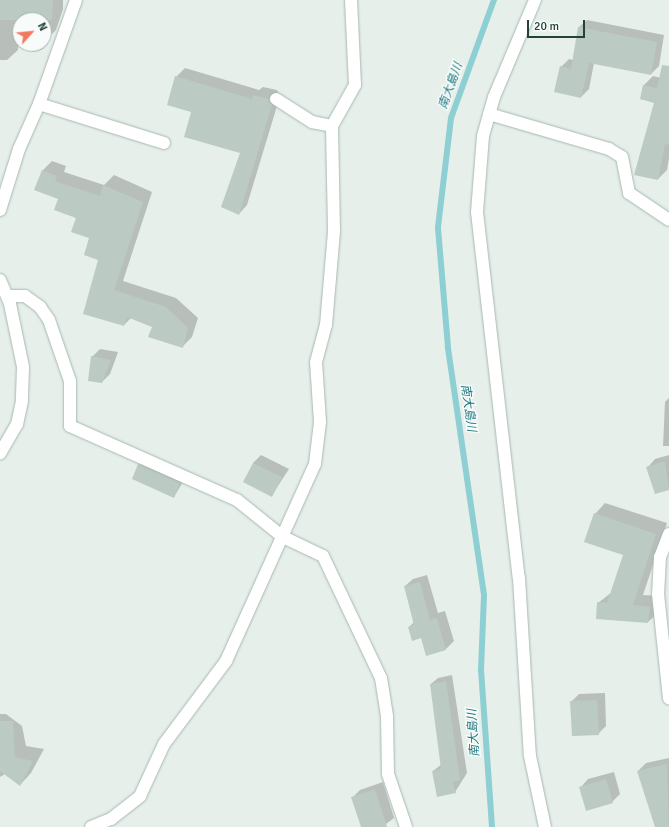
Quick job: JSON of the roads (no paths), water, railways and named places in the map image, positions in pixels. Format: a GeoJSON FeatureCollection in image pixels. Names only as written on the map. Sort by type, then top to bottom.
{"type":"FeatureCollection","features":[{"type":"Feature","properties":{"kind":"street"},"geometry":{"type":"LineString","coordinates":[[0,210],[18,149],[39,104],[76,0]]}},
{"type":"Feature","properties":{"kind":"street"},"geometry":{"type":"LineString","coordinates":[[91,827],[112,819],[140,796],[164,744],[226,661],[315,464],[320,422],[316,362],[326,324],[334,231],[332,126],[356,85],[351,0]]}},
{"type":"Feature","properties":{"kind":"street"},"geometry":{"type":"LineString","coordinates":[[535,0],[489,114],[479,170],[477,212],[519,578],[530,756],[545,827]]}},
{"type":"Feature","properties":{"kind":"street"},"geometry":{"type":"LineString","coordinates":[[276,99],[302,117],[322,127],[332,126]]}},
{"type":"Feature","properties":{"kind":"street"},"geometry":{"type":"LineString","coordinates":[[39,104],[164,143]]}},
{"type":"Feature","properties":{"kind":"street"},"geometry":{"type":"LineString","coordinates":[[489,114],[609,148],[622,157],[629,193],[669,220]]}},
{"type":"Feature","properties":{"kind":"street"},"geometry":{"type":"LineString","coordinates":[[0,280],[7,296],[23,367],[22,401],[17,424],[0,454]]}},
{"type":"Feature","properties":{"kind":"street"},"geometry":{"type":"LineString","coordinates":[[7,296],[25,296],[40,307],[50,320],[70,381],[70,426],[237,500],[283,537],[323,556],[363,636],[381,678],[387,717],[388,774],[406,827]]}},
{"type":"Feature","properties":{"kind":"street"},"geometry":{"type":"LineString","coordinates":[[669,536],[660,557],[658,594],[669,698]]}},
{"type":"Feature","properties":{"kind":"waterway","name":"南大島川"},"geometry":{"type":"LineString","coordinates":[[492,827],[481,670],[484,595],[448,347],[438,227],[451,118],[494,0]]}}]}
